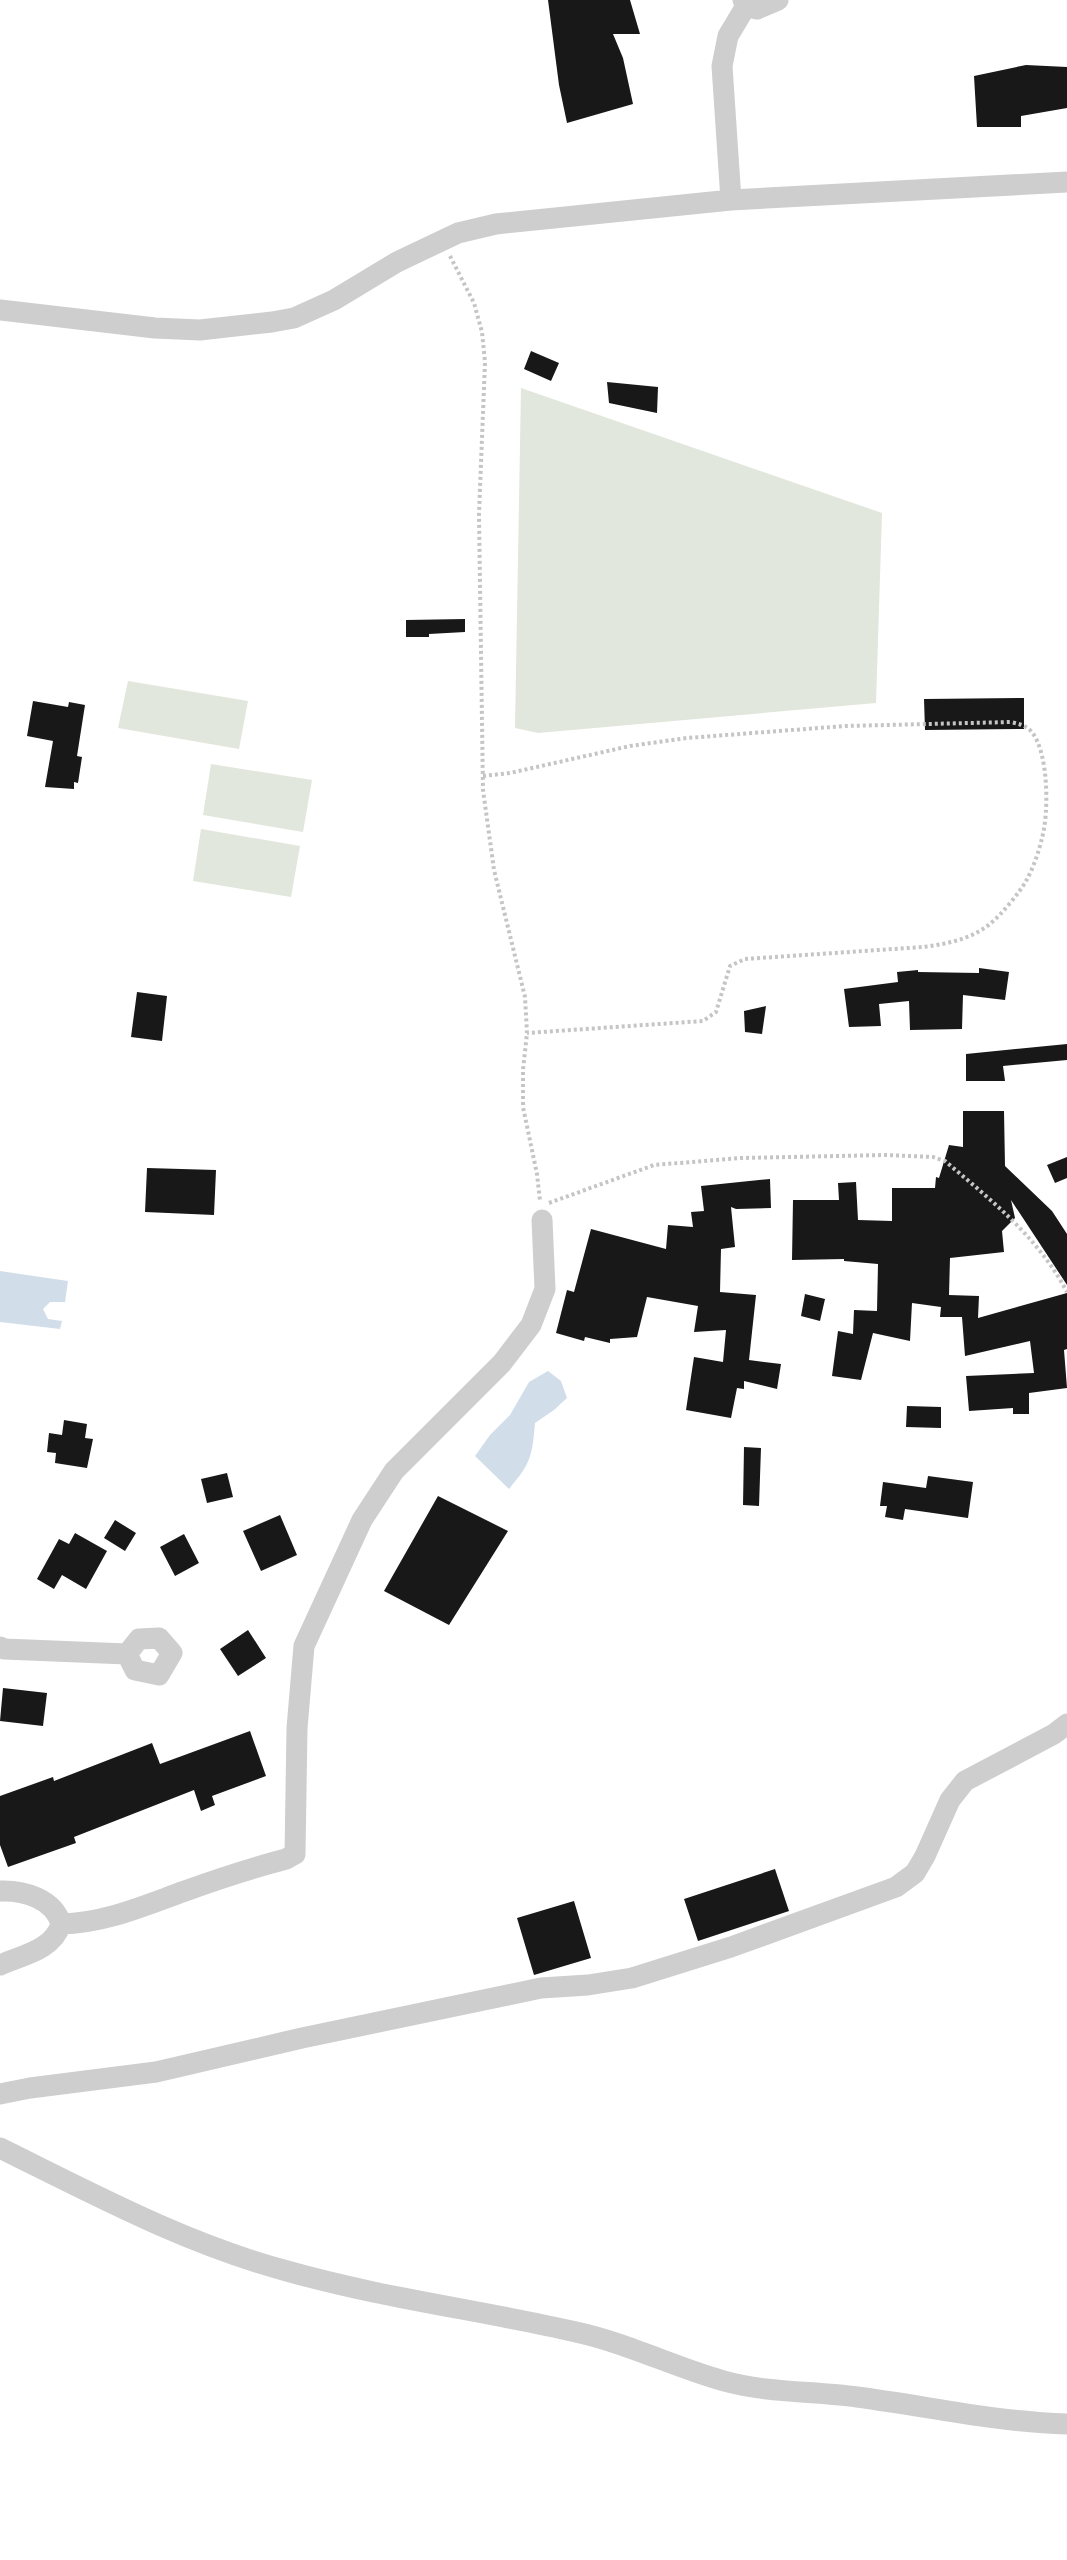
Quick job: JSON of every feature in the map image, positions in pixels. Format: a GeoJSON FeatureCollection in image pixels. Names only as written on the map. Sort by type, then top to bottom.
{"type":"FeatureCollection","features":[{"type":"Feature","properties":{"kind":"street"},"geometry":{"type":"LineString","coordinates":[[731,200],[722,66],[728,36],[745,3],[757,9],[778,0]]}},
{"type":"Feature","properties":{"kind":"street"},"geometry":{"type":"LineString","coordinates":[[0,310],[155,328],[200,330],[272,322],[294,318],[334,300],[397,262],[458,233],[496,224],[731,200],[1067,182]]}},
{"type":"Feature","properties":{"kind":"street"},"geometry":{"type":"LineString","coordinates":[[61,1924],[86,1924],[109,1918],[218,1878],[286,1859],[296,1854],[297,1728],[304,1646],[362,1520],[394,1471],[502,1363],[531,1325],[546,1288],[542,1220]]}},
{"type":"Feature","properties":{"kind":"street"},"geometry":{"type":"LineString","coordinates":[[0,1647],[127,1654]]}},
{"type":"Feature","properties":{"kind":"street"},"geometry":{"type":"LineString","coordinates":[[0,2094],[156,2072],[302,2038],[541,1988],[588,1985],[632,1978],[731,1947],[896,1887],[915,1873],[950,1800],[965,1781],[1047,1738],[1067,1724]]}},
{"type":"Feature","properties":{"kind":"street"},"geometry":{"type":"LineString","coordinates":[[0,1891],[12,1890],[31,1895],[52,1907],[58,1914],[61,1924],[57,1936],[44,1947],[0,1965]]}},
{"type":"Feature","properties":{"kind":"street"},"geometry":{"type":"LineString","coordinates":[[0,2148],[189,2237],[285,2271],[383,2294],[578,2332],[628,2346],[726,2382],[777,2390],[812,2391],[888,2401],[985,2418],[1028,2423],[1067,2424]]}},
{"type":"Feature","properties":{"kind":"path"},"geometry":{"type":"LineString","coordinates":[[442,240],[474,303],[482,332],[485,362],[480,514],[483,776],[494,870],[525,997],[527,1033],[523,1070],[523,1107],[537,1174],[540,1206],[654,1165],[741,1158],[885,1155],[933,1157],[945,1161],[1015,1221],[1042,1254],[1067,1292]]}},
{"type":"Feature","properties":{"kind":"path"},"geometry":{"type":"LineString","coordinates":[[483,776],[510,773],[630,746],[687,738],[845,726],[1011,722],[1022,724],[1030,730],[1041,751],[1046,789],[1043,837],[1026,882],[991,923],[969,936],[943,944],[746,959],[730,966],[716,1012],[703,1021],[527,1033]]}},
{"type":"Feature","properties":{"kind":"shaded area"},"geometry":{"type":"Polygon","coordinates":[[[521,388],[882,513],[876,703],[538,733],[515,728],[521,388]]]}},
{"type":"Feature","properties":{"kind":"shaded area"},"geometry":{"type":"Polygon","coordinates":[[[128,681],[248,701],[239,749],[118,728],[128,681]]]}},
{"type":"Feature","properties":{"kind":"shaded area"},"geometry":{"type":"Polygon","coordinates":[[[211,764],[312,780],[303,832],[203,815],[211,764]]]}},
{"type":"Feature","properties":{"kind":"shaded area"},"geometry":{"type":"Polygon","coordinates":[[[201,829],[300,846],[291,897],[193,881],[201,829]]]}},
{"type":"Feature","properties":{"kind":"shaded area"},"geometry":{"type":"Polygon","coordinates":[[[0,1271],[68,1281],[65,1302],[50,1302],[43,1309],[48,1319],[62,1321],[60,1329],[0,1322],[0,1271]]]}},
{"type":"Feature","properties":{"kind":"shaded area"},"geometry":{"type":"Polygon","coordinates":[[[548,1371],[561,1381],[567,1398],[535,1423],[529,1459],[509,1489],[475,1456],[490,1435],[510,1415],[529,1382],[548,1371]]]}},
{"type":"Feature","properties":{"kind":"building"},"geometry":{"type":"Polygon","coordinates":[[[548,0],[630,0],[640,34],[613,34],[623,58],[633,104],[567,123],[559,85],[548,0]]]}},
{"type":"Feature","properties":{"kind":"building"},"geometry":{"type":"Polygon","coordinates":[[[1026,65],[1067,67],[1067,108],[1021,116],[1021,127],[977,127],[974,76],[1026,65]]]}},
{"type":"Feature","properties":{"kind":"building"},"geometry":{"type":"Polygon","coordinates":[[[531,351],[559,363],[551,381],[524,369],[531,351]]]}},
{"type":"Feature","properties":{"kind":"building"},"geometry":{"type":"Polygon","coordinates":[[[607,382],[658,387],[657,413],[609,403],[607,382]]]}},
{"type":"Feature","properties":{"kind":"building"},"geometry":{"type":"Polygon","coordinates":[[[465,619],[465,632],[429,634],[429,637],[406,637],[406,620],[465,619]]]}},
{"type":"Feature","properties":{"kind":"building"},"geometry":{"type":"Polygon","coordinates":[[[1024,698],[1024,729],[925,730],[924,699],[1024,698]]]}},
{"type":"Feature","properties":{"kind":"building"},"geometry":{"type":"Polygon","coordinates":[[[33,701],[68,707],[69,702],[85,705],[77,756],[82,757],[78,783],[74,782],[74,789],[45,787],[53,741],[27,736],[33,701]]]}},
{"type":"Feature","properties":{"kind":"building"},"geometry":{"type":"Polygon","coordinates":[[[979,968],[1009,972],[1005,1000],[963,995],[962,1029],[910,1030],[909,1001],[879,1004],[881,1026],[849,1027],[844,989],[898,982],[897,972],[918,970],[918,972],[979,973],[979,968]]]}},
{"type":"Feature","properties":{"kind":"building"},"geometry":{"type":"Polygon","coordinates":[[[137,992],[167,996],[162,1041],[131,1037],[137,992]]]}},
{"type":"Feature","properties":{"kind":"building"},"geometry":{"type":"Polygon","coordinates":[[[766,1006],[762,1034],[745,1032],[744,1011],[766,1006]]]}},
{"type":"Feature","properties":{"kind":"building"},"geometry":{"type":"Polygon","coordinates":[[[1067,1044],[1067,1060],[1003,1066],[1005,1081],[966,1081],[966,1054],[1067,1044]]]}},
{"type":"Feature","properties":{"kind":"building"},"geometry":{"type":"Polygon","coordinates":[[[963,1111],[1004,1111],[1005,1166],[1052,1211],[1067,1234],[1067,1285],[1011,1200],[1015,1218],[1002,1231],[1004,1252],[950,1258],[949,1295],[979,1296],[978,1318],[1067,1293],[1067,1349],[1064,1350],[1067,1388],[1029,1393],[1029,1414],[1013,1414],[1013,1408],[969,1411],[966,1376],[1034,1373],[1030,1341],[965,1356],[962,1317],[940,1317],[941,1307],[912,1303],[910,1341],[873,1333],[861,1380],[832,1376],[838,1331],[853,1334],[854,1310],[877,1311],[878,1264],[844,1261],[844,1259],[792,1260],[793,1200],[839,1200],[838,1183],[856,1182],[858,1220],[892,1221],[892,1188],[935,1188],[936,1177],[939,1178],[949,1145],[963,1147],[963,1111]]]}},
{"type":"Feature","properties":{"kind":"building"},"geometry":{"type":"Polygon","coordinates":[[[1067,1157],[1067,1178],[1055,1183],[1047,1165],[1067,1157]]]}},
{"type":"Feature","properties":{"kind":"building"},"geometry":{"type":"Polygon","coordinates":[[[147,1168],[216,1170],[214,1215],[145,1212],[147,1168]]]}},
{"type":"Feature","properties":{"kind":"building"},"geometry":{"type":"Polygon","coordinates":[[[770,1179],[771,1208],[736,1209],[731,1207],[735,1247],[721,1249],[720,1292],[756,1295],[749,1360],[781,1364],[777,1389],[744,1381],[744,1389],[737,1388],[731,1418],[686,1410],[694,1357],[723,1362],[726,1330],[694,1332],[698,1306],[647,1297],[637,1337],[610,1339],[610,1343],[585,1337],[584,1341],[556,1333],[567,1290],[574,1292],[591,1229],[666,1249],[668,1225],[693,1227],[691,1212],[704,1211],[701,1186],[770,1179]]]}},
{"type":"Feature","properties":{"kind":"building"},"geometry":{"type":"Polygon","coordinates":[[[805,1294],[825,1299],[820,1321],[801,1316],[805,1294]]]}},
{"type":"Feature","properties":{"kind":"building"},"geometry":{"type":"Polygon","coordinates":[[[907,1406],[941,1407],[941,1428],[906,1427],[907,1406]]]}},
{"type":"Feature","properties":{"kind":"building"},"geometry":{"type":"Polygon","coordinates":[[[64,1420],[87,1424],[85,1438],[93,1439],[87,1468],[55,1463],[56,1453],[47,1452],[49,1433],[62,1435],[64,1420]]]}},
{"type":"Feature","properties":{"kind":"building"},"geometry":{"type":"Polygon","coordinates":[[[744,1447],[761,1448],[759,1506],[743,1505],[744,1447]]]}},
{"type":"Feature","properties":{"kind":"building"},"geometry":{"type":"Polygon","coordinates":[[[227,1473],[233,1497],[207,1503],[201,1479],[227,1473]]]}},
{"type":"Feature","properties":{"kind":"building"},"geometry":{"type":"Polygon","coordinates":[[[928,1476],[973,1482],[968,1518],[905,1509],[903,1520],[885,1517],[887,1506],[880,1506],[883,1482],[926,1488],[928,1476]]]}},
{"type":"Feature","properties":{"kind":"building"},"geometry":{"type":"Polygon","coordinates":[[[438,1496],[508,1531],[449,1625],[384,1591],[438,1496]]]}},
{"type":"Feature","properties":{"kind":"building"},"geometry":{"type":"Polygon","coordinates":[[[280,1515],[297,1555],[261,1571],[243,1531],[280,1515]]]}},
{"type":"Feature","properties":{"kind":"building"},"geometry":{"type":"Polygon","coordinates":[[[115,1520],[136,1533],[125,1551],[104,1538],[115,1520]]]}},
{"type":"Feature","properties":{"kind":"building"},"geometry":{"type":"Polygon","coordinates":[[[75,1533],[107,1551],[86,1589],[62,1575],[54,1589],[37,1579],[59,1539],[69,1544],[75,1533]]]}},
{"type":"Feature","properties":{"kind":"building"},"geometry":{"type":"Polygon","coordinates":[[[184,1534],[199,1563],[175,1576],[160,1547],[184,1534]]]}},
{"type":"Feature","properties":{"kind":"building"},"geometry":{"type":"Polygon","coordinates":[[[248,1630],[266,1658],[238,1676],[220,1649],[248,1630]]]}},
{"type":"Feature","properties":{"kind":"building"},"geometry":{"type":"Polygon","coordinates":[[[3,1688],[47,1693],[43,1726],[0,1721],[3,1688]]]}},
{"type":"Feature","properties":{"kind":"building"},"geometry":{"type":"Polygon","coordinates":[[[250,1731],[266,1776],[212,1796],[215,1805],[201,1811],[194,1790],[74,1837],[76,1843],[8,1867],[0,1845],[0,1796],[53,1777],[54,1781],[152,1743],[160,1764],[250,1731]]]}},
{"type":"Feature","properties":{"kind":"building"},"geometry":{"type":"Polygon","coordinates":[[[775,1869],[789,1911],[698,1941],[684,1899],[775,1869]]]}},
{"type":"Feature","properties":{"kind":"building"},"geometry":{"type":"Polygon","coordinates":[[[574,1901],[591,1958],[534,1975],[517,1918],[574,1901]]]}}]}
